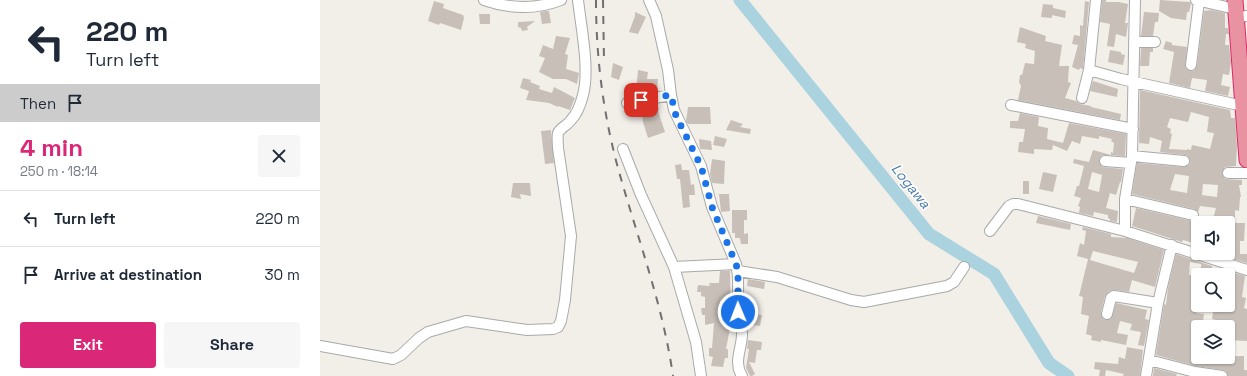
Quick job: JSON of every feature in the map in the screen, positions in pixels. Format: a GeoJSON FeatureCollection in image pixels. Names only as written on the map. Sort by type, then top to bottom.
{"type":"FeatureCollection","features":[{"type":"Feature","properties":{"kind":"highway"},"geometry":{"type":"LineString","coordinates":[[1238,10],[1243,45],[1245,91],[1243,106],[1247,160]]}},
{"type":"Feature","properties":{"kind":"street"},"geometry":{"type":"LineString","coordinates":[[484,0],[497,4],[525,8],[542,6],[561,0]]}},
{"type":"Feature","properties":{"kind":"street"},"geometry":{"type":"LineString","coordinates":[[320,346],[393,359],[401,355],[419,338],[428,332],[466,321],[527,330],[553,329],[558,327],[561,321],[565,300],[571,236],[558,148],[558,134],[576,114],[583,95],[586,70],[578,0]]}},
{"type":"Feature","properties":{"kind":"street"},"geometry":{"type":"LineString","coordinates":[[649,0],[656,16],[676,116],[701,166],[712,207],[737,267],[738,312],[742,334],[738,356],[738,370],[742,376]]}},
{"type":"Feature","properties":{"kind":"street"},"geometry":{"type":"LineString","coordinates":[[1082,98],[1089,70],[1096,0]]}},
{"type":"Feature","properties":{"kind":"street"},"geometry":{"type":"LineString","coordinates":[[1125,231],[1125,199],[1131,160],[1133,129],[1135,0]]}},
{"type":"Feature","properties":{"kind":"street"},"geometry":{"type":"LineString","coordinates":[[1190,64],[1198,0],[1238,10]]}},
{"type":"Feature","properties":{"kind":"street"},"geometry":{"type":"LineString","coordinates":[[1134,42],[1156,42]]}},
{"type":"Feature","properties":{"kind":"street"},"geometry":{"type":"LineString","coordinates":[[1089,70],[1121,79],[1243,106]]}},
{"type":"Feature","properties":{"kind":"street"},"geometry":{"type":"LineString","coordinates":[[627,103],[671,95]]}},
{"type":"Feature","properties":{"kind":"street"},"geometry":{"type":"LineString","coordinates":[[1011,105],[1133,129]]}},
{"type":"Feature","properties":{"kind":"street"},"geometry":{"type":"LineString","coordinates":[[623,149],[641,195],[674,268],[696,342],[701,376]]}},
{"type":"Feature","properties":{"kind":"street"},"geometry":{"type":"LineString","coordinates":[[1105,161],[1184,161]]}},
{"type":"Feature","properties":{"kind":"street"},"geometry":{"type":"LineString","coordinates":[[1228,173],[1247,173]]}},
{"type":"Feature","properties":{"kind":"street"},"geometry":{"type":"LineString","coordinates":[[1125,199],[1193,215]]}},
{"type":"Feature","properties":{"kind":"street"},"geometry":{"type":"LineString","coordinates":[[990,231],[1005,209],[1013,204],[1125,231],[1247,270]]}},
{"type":"Feature","properties":{"kind":"street"},"geometry":{"type":"LineString","coordinates":[[1146,376],[1158,303],[1172,245]]}},
{"type":"Feature","properties":{"kind":"street"},"geometry":{"type":"LineString","coordinates":[[674,268],[737,267],[777,277],[851,300],[864,302],[947,286],[954,282],[964,267]]}},
{"type":"Feature","properties":{"kind":"street"},"geometry":{"type":"LineString","coordinates":[[1107,314],[1111,298],[1114,296],[1158,303]]}},
{"type":"Feature","properties":{"kind":"street"},"geometry":{"type":"LineString","coordinates":[[1149,360],[1194,372],[1222,376]]}},
{"type":"Feature","properties":{"kind":"building"},"geometry":{"type":"Polygon","coordinates":[[[1102,0],[1106,0],[1106,2],[1128,4],[1125,23],[1128,23],[1126,37],[1116,34],[1114,47],[1107,46],[1110,24],[1100,22],[1102,0]]]}},
{"type":"Feature","properties":{"kind":"building"},"geometry":{"type":"Polygon","coordinates":[[[1160,0],[1190,2],[1191,4],[1189,12],[1187,12],[1186,20],[1171,18],[1159,11],[1160,0]]]}},
{"type":"Feature","properties":{"kind":"building"},"geometry":{"type":"Polygon","coordinates":[[[434,1],[444,4],[443,8],[463,15],[464,18],[461,30],[440,23],[439,25],[428,21],[434,1]]]}},
{"type":"Feature","properties":{"kind":"building"},"geometry":{"type":"Polygon","coordinates":[[[1085,1],[1089,2],[1083,69],[1080,68],[1079,70],[1072,67],[1078,45],[1072,44],[1074,35],[1080,36],[1080,25],[1083,26],[1085,1]]]}},
{"type":"Feature","properties":{"kind":"building"},"geometry":{"type":"Polygon","coordinates":[[[1043,4],[1053,5],[1053,8],[1066,11],[1065,18],[1052,15],[1052,18],[1041,17],[1043,4]]]}},
{"type":"Feature","properties":{"kind":"building"},"geometry":{"type":"Polygon","coordinates":[[[1211,10],[1225,13],[1225,28],[1228,28],[1229,34],[1226,34],[1225,45],[1229,45],[1231,62],[1229,75],[1223,74],[1221,85],[1230,87],[1228,96],[1205,91],[1207,80],[1192,78],[1190,88],[1169,83],[1174,52],[1163,49],[1166,41],[1172,43],[1172,45],[1187,47],[1185,67],[1187,70],[1194,71],[1197,66],[1204,11],[1211,10]]]}},
{"type":"Feature","properties":{"kind":"building"},"geometry":{"type":"Polygon","coordinates":[[[549,11],[551,23],[542,24],[540,12],[549,11]]]}},
{"type":"Feature","properties":{"kind":"building"},"geometry":{"type":"Polygon","coordinates":[[[635,12],[646,17],[638,34],[629,32],[635,12]]]}},
{"type":"Feature","properties":{"kind":"building"},"geometry":{"type":"Polygon","coordinates":[[[1144,12],[1159,13],[1158,22],[1155,22],[1153,36],[1141,36],[1144,12]]]}},
{"type":"Feature","properties":{"kind":"building"},"geometry":{"type":"Polygon","coordinates":[[[479,14],[490,14],[490,24],[480,24],[479,14]]]}},
{"type":"Feature","properties":{"kind":"building"},"geometry":{"type":"Polygon","coordinates":[[[535,21],[527,27],[528,30],[522,31],[521,28],[518,27],[518,22],[535,21]]]}},
{"type":"Feature","properties":{"kind":"building"},"geometry":{"type":"Polygon","coordinates":[[[1020,27],[1046,36],[1045,41],[1062,45],[1059,66],[1069,66],[1068,82],[1071,83],[1065,98],[1076,101],[1080,104],[1121,114],[1120,120],[1018,100],[1021,86],[1019,82],[1020,75],[1022,75],[1025,63],[1034,64],[1035,51],[1025,48],[1026,44],[1017,42],[1020,27]]]}},
{"type":"Feature","properties":{"kind":"building"},"geometry":{"type":"Polygon","coordinates":[[[556,36],[570,38],[565,54],[568,55],[566,69],[579,73],[577,84],[566,79],[553,79],[539,72],[545,58],[539,56],[543,45],[553,49],[556,36]]]}},
{"type":"Feature","properties":{"kind":"building"},"geometry":{"type":"Polygon","coordinates":[[[1141,48],[1153,48],[1153,52],[1150,52],[1149,66],[1140,66],[1141,48]]]}},
{"type":"Feature","properties":{"kind":"building"},"geometry":{"type":"Polygon","coordinates":[[[1110,50],[1121,52],[1121,54],[1125,55],[1123,65],[1108,62],[1110,50]]]}},
{"type":"Feature","properties":{"kind":"building"},"geometry":{"type":"Polygon","coordinates":[[[613,63],[623,67],[619,80],[611,77],[613,63]]]}},
{"type":"Feature","properties":{"kind":"building"},"geometry":{"type":"Polygon","coordinates":[[[638,70],[648,72],[647,79],[658,79],[657,91],[646,89],[646,92],[636,91],[638,70]]]}},
{"type":"Feature","properties":{"kind":"building"},"geometry":{"type":"Polygon","coordinates":[[[523,78],[531,80],[530,82],[540,86],[539,89],[552,93],[554,87],[575,98],[570,110],[549,103],[526,100],[529,91],[520,88],[523,78]]]}},
{"type":"Feature","properties":{"kind":"building"},"geometry":{"type":"Polygon","coordinates":[[[1093,81],[1118,89],[1117,97],[1090,91],[1093,81]]]}},
{"type":"Feature","properties":{"kind":"building"},"geometry":{"type":"Polygon","coordinates":[[[1140,90],[1230,110],[1231,118],[1235,118],[1237,146],[1236,166],[1225,167],[1222,173],[1225,179],[1242,180],[1242,185],[1239,185],[1241,197],[1239,211],[1235,210],[1235,216],[1214,216],[1216,208],[1200,206],[1198,212],[1194,209],[1132,194],[1137,163],[1184,167],[1189,165],[1190,161],[1188,156],[1160,152],[1162,141],[1150,137],[1149,144],[1139,143],[1140,90]],[[1191,112],[1188,122],[1170,118],[1167,127],[1171,129],[1170,133],[1172,134],[1169,149],[1191,150],[1192,145],[1210,149],[1214,133],[1207,132],[1209,117],[1191,112]],[[1175,174],[1170,190],[1187,193],[1189,176],[1175,174]],[[1203,184],[1202,195],[1217,197],[1218,185],[1203,184]]]}},
{"type":"Feature","properties":{"kind":"building"},"geometry":{"type":"Polygon","coordinates":[[[657,104],[665,132],[648,138],[643,122],[641,107],[657,104]]]}},
{"type":"Feature","properties":{"kind":"building"},"geometry":{"type":"Polygon","coordinates":[[[688,107],[710,107],[711,124],[688,124],[686,121],[688,107]]]}},
{"type":"Feature","properties":{"kind":"building"},"geometry":{"type":"Polygon","coordinates":[[[1020,113],[1039,117],[1038,126],[1048,128],[1047,139],[1063,143],[1069,123],[1126,134],[1125,156],[1102,155],[1099,160],[1102,167],[1123,169],[1121,182],[1116,195],[1110,193],[1106,208],[1118,211],[1117,222],[1110,221],[1108,215],[1094,212],[1093,216],[1079,213],[1080,207],[1078,206],[1081,198],[1074,196],[1077,186],[1079,186],[1084,166],[1073,163],[1074,159],[1089,162],[1093,150],[1111,155],[1111,152],[1113,153],[1114,143],[1111,141],[1112,139],[1099,136],[1099,139],[1082,136],[1080,144],[1072,141],[1067,151],[1053,145],[1052,150],[1034,149],[1034,154],[1018,152],[1019,142],[1023,142],[1025,129],[1010,128],[1010,121],[1018,121],[1020,113]],[[1092,172],[1088,189],[1099,192],[1102,175],[1092,172]]]}},
{"type":"Feature","properties":{"kind":"building"},"geometry":{"type":"Polygon","coordinates":[[[731,120],[743,124],[740,127],[751,129],[750,134],[726,130],[731,120]]]}},
{"type":"Feature","properties":{"kind":"building"},"geometry":{"type":"Polygon","coordinates":[[[551,130],[554,163],[545,164],[541,131],[551,130]]]}},
{"type":"Feature","properties":{"kind":"building"},"geometry":{"type":"Polygon","coordinates":[[[715,136],[727,139],[724,147],[713,145],[715,136]]]}},
{"type":"Feature","properties":{"kind":"building"},"geometry":{"type":"Polygon","coordinates":[[[699,139],[711,141],[712,150],[700,149],[699,139]]]}},
{"type":"Feature","properties":{"kind":"building"},"geometry":{"type":"Polygon","coordinates":[[[712,159],[725,161],[724,184],[712,183],[710,174],[712,159]]]}},
{"type":"Feature","properties":{"kind":"building"},"geometry":{"type":"Polygon","coordinates":[[[681,164],[682,170],[689,170],[691,185],[694,184],[695,195],[689,195],[690,207],[683,208],[680,179],[677,179],[675,165],[681,164]]]}},
{"type":"Feature","properties":{"kind":"building"},"geometry":{"type":"Polygon","coordinates":[[[1043,172],[1057,175],[1053,192],[1039,189],[1043,172]]]}},
{"type":"Feature","properties":{"kind":"building"},"geometry":{"type":"Polygon","coordinates":[[[1023,181],[1029,181],[1029,194],[1023,194],[1023,181]]]}},
{"type":"Feature","properties":{"kind":"building"},"geometry":{"type":"Polygon","coordinates":[[[513,183],[530,183],[531,196],[520,194],[521,199],[511,197],[513,183]]]}},
{"type":"Feature","properties":{"kind":"building"},"geometry":{"type":"Polygon","coordinates":[[[719,194],[729,194],[730,211],[721,212],[719,194]]]}},
{"type":"Feature","properties":{"kind":"building"},"geometry":{"type":"Polygon","coordinates":[[[1136,208],[1191,221],[1191,242],[1183,240],[1182,242],[1132,226],[1136,208]]]}},
{"type":"Feature","properties":{"kind":"building"},"geometry":{"type":"Polygon","coordinates":[[[732,210],[747,210],[747,220],[744,220],[744,234],[748,233],[748,244],[741,244],[740,238],[735,238],[735,233],[732,233],[732,210]]]}},
{"type":"Feature","properties":{"kind":"building"},"geometry":{"type":"Polygon","coordinates":[[[1038,216],[1071,224],[1070,230],[1036,223],[1038,216]]]}},
{"type":"Feature","properties":{"kind":"building"},"geometry":{"type":"Polygon","coordinates":[[[1235,223],[1245,223],[1244,241],[1240,241],[1240,254],[1247,254],[1247,263],[1235,260],[1235,223]]]}},
{"type":"Feature","properties":{"kind":"building"},"geometry":{"type":"Polygon","coordinates":[[[1083,227],[1111,234],[1111,237],[1127,238],[1164,250],[1155,287],[1132,280],[1129,292],[1115,290],[1110,291],[1105,296],[1101,312],[1103,319],[1111,319],[1116,303],[1147,310],[1145,319],[1149,320],[1144,346],[1138,345],[1141,332],[1130,330],[1132,324],[1120,321],[1117,333],[1128,335],[1126,345],[1101,340],[1101,342],[1091,340],[1092,336],[1086,334],[1089,316],[1081,314],[1083,297],[1079,296],[1088,259],[1077,256],[1080,243],[1084,245],[1086,231],[1082,230],[1083,227]],[[1093,251],[1090,260],[1134,273],[1138,262],[1093,251]]]}},
{"type":"Feature","properties":{"kind":"building"},"geometry":{"type":"Polygon","coordinates":[[[1176,254],[1212,266],[1212,268],[1201,268],[1201,264],[1190,262],[1189,275],[1191,275],[1191,312],[1204,314],[1203,320],[1191,320],[1191,364],[1235,364],[1235,356],[1244,356],[1244,370],[1247,370],[1247,376],[1228,376],[1226,371],[1223,370],[1196,366],[1156,355],[1168,288],[1176,254]]]}},
{"type":"Feature","properties":{"kind":"building"},"geometry":{"type":"Polygon","coordinates":[[[720,271],[730,271],[731,323],[726,349],[728,349],[728,358],[725,358],[723,367],[711,366],[713,357],[709,356],[709,348],[712,348],[714,323],[705,325],[705,315],[702,315],[701,308],[705,308],[705,297],[701,296],[701,292],[697,292],[698,285],[710,286],[709,283],[719,283],[720,271]]]}},
{"type":"Feature","properties":{"kind":"building"},"geometry":{"type":"Polygon","coordinates":[[[1235,273],[1245,276],[1242,297],[1246,298],[1244,308],[1247,309],[1247,341],[1235,340],[1235,320],[1212,319],[1213,312],[1235,312],[1235,273]]]}},
{"type":"Feature","properties":{"kind":"building"},"geometry":{"type":"Polygon","coordinates":[[[748,279],[765,282],[764,289],[747,286],[748,279]]]}},
{"type":"Feature","properties":{"kind":"building"},"geometry":{"type":"Polygon","coordinates":[[[748,314],[762,315],[760,326],[747,324],[748,314]]]}},
{"type":"Feature","properties":{"kind":"building"},"geometry":{"type":"Polygon","coordinates":[[[748,340],[762,342],[761,350],[757,350],[755,363],[749,362],[755,374],[752,376],[750,376],[746,368],[749,349],[747,349],[748,340]]]}},
{"type":"Feature","properties":{"kind":"building"},"geometry":{"type":"Polygon","coordinates":[[[1127,347],[1143,350],[1140,376],[1123,376],[1124,374],[1106,370],[1105,376],[1099,376],[1100,370],[1094,369],[1095,362],[1118,364],[1119,357],[1125,359],[1127,347]]]}},
{"type":"Feature","properties":{"kind":"building"},"geometry":{"type":"Polygon","coordinates":[[[1154,368],[1177,374],[1176,376],[1153,376],[1154,368]]]}},
{"type":"Feature","properties":{"kind":"waterway","name":"Logawa"},"geometry":{"type":"LineString","coordinates":[[740,0],[929,234],[994,274],[1049,363],[1068,376]]}},
{"type":"Feature","properties":{"kind":"railway"},"geometry":{"type":"LineString","coordinates":[[596,0],[597,43],[601,85],[608,127],[625,194],[649,271],[663,323],[673,376]]}},
{"type":"Feature","properties":{"kind":"railway"},"geometry":{"type":"LineString","coordinates":[[603,0],[604,61]]}},
{"type":"Feature","properties":{"kind":"route"},"geometry":{"type":"LineString","coordinates":[[641,100],[671,95],[676,116],[695,151],[703,171],[712,207],[736,264],[738,271],[738,312]]}}]}
